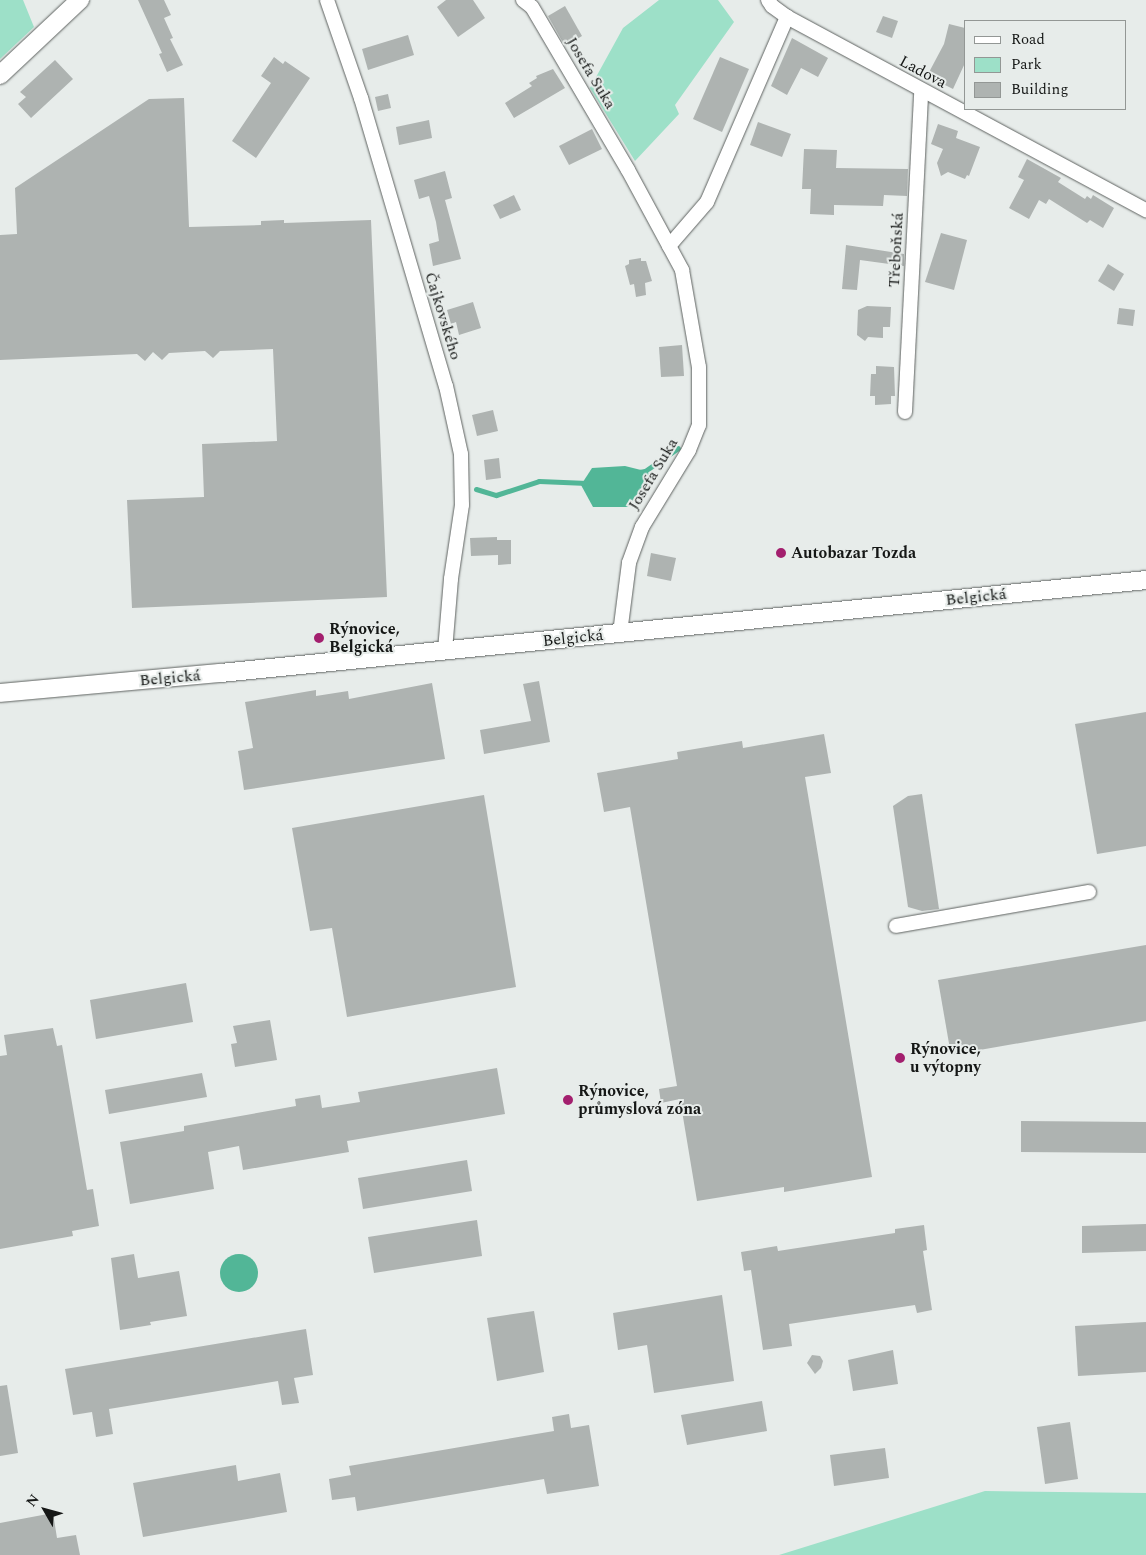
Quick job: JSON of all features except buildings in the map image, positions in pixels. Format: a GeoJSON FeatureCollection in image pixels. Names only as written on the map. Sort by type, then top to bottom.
{"type":"FeatureCollection","features":[{"type":"Feature","properties":{"kind":"street"},"geometry":{"type":"LineString","coordinates":[[0,75],[80,0]]}},
{"type":"Feature","properties":{"kind":"street","name":"Čajkovského"},"geometry":{"type":"LineString","coordinates":[[327,0],[361,98],[446,386],[461,454],[462,505],[445,651]]}},
{"type":"Feature","properties":{"kind":"street","name":"Josefa Suka"},"geometry":{"type":"LineString","coordinates":[[523,0],[532,7],[628,170],[682,270],[699,367],[698,425],[680,468],[642,527],[629,563],[620,633]]}},
{"type":"Feature","properties":{"kind":"street","name":"Ladova"},"geometry":{"type":"LineString","coordinates":[[768,0],[772,6],[787,17],[921,91],[1146,210]]}},
{"type":"Feature","properties":{"kind":"street"},"geometry":{"type":"LineString","coordinates":[[669,246],[707,202],[787,17]]}},
{"type":"Feature","properties":{"kind":"street","name":"Třeboňská"},"geometry":{"type":"LineString","coordinates":[[905,412],[921,91]]}},
{"type":"Feature","properties":{"kind":"street","name":"Belgická"},"geometry":{"type":"LineString","coordinates":[[0,693],[445,651],[1146,580]]}},
{"type":"Feature","properties":{"kind":"street"},"geometry":{"type":"LineString","coordinates":[[896,926],[1089,892]]}},
{"type":"Feature","properties":{"kind":"green space"},"geometry":{"type":"Polygon","coordinates":[[[0,0],[23,0],[34,27],[0,59],[0,0]]]}},
{"type":"Feature","properties":{"kind":"green space"},"geometry":{"type":"Polygon","coordinates":[[[659,0],[718,0],[734,22],[675,105],[679,114],[635,161],[590,88],[623,28],[659,0]]]}},
{"type":"Feature","properties":{"kind":"green space"},"geometry":{"type":"Polygon","coordinates":[[[985,1491],[1146,1493],[1146,1555],[779,1555],[985,1491]]]}},
{"type":"Feature","properties":{"kind":"shaded area"},"geometry":{"type":"Polygon","coordinates":[[[625,466],[645,471],[651,475],[628,507],[593,507],[581,485],[592,468],[625,466]]]}},
{"type":"Feature","properties":{"kind":"shaded area"},"geometry":{"type":"Polygon","coordinates":[[[239,1254],[253,1259],[258,1273],[253,1287],[239,1292],[225,1287],[220,1273],[225,1259],[239,1254]]]}},
{"type":"Feature","properties":{"kind":"waterway"},"geometry":{"type":"LineString","coordinates":[[639,472],[645,471],[678,448]]}},
{"type":"Feature","properties":{"kind":"waterway"},"geometry":{"type":"LineString","coordinates":[[476,489],[496,495],[539,481],[587,483]]}},
{"type":"Feature","properties":{"kind":"place","name":"Autobazar Tozda"},"geometry":{"type":"Point","coordinates":[781,553]}},
{"type":"Feature","properties":{"kind":"place","name":"Rýnovice, Belgická"},"geometry":{"type":"Point","coordinates":[319,638]}},
{"type":"Feature","properties":{"kind":"place","name":"Rýnovice, u výtopny"},"geometry":{"type":"Point","coordinates":[900,1058]}},
{"type":"Feature","properties":{"kind":"place","name":"Rýnovice, průmyslová zóna"},"geometry":{"type":"Point","coordinates":[568,1100]}}]}
